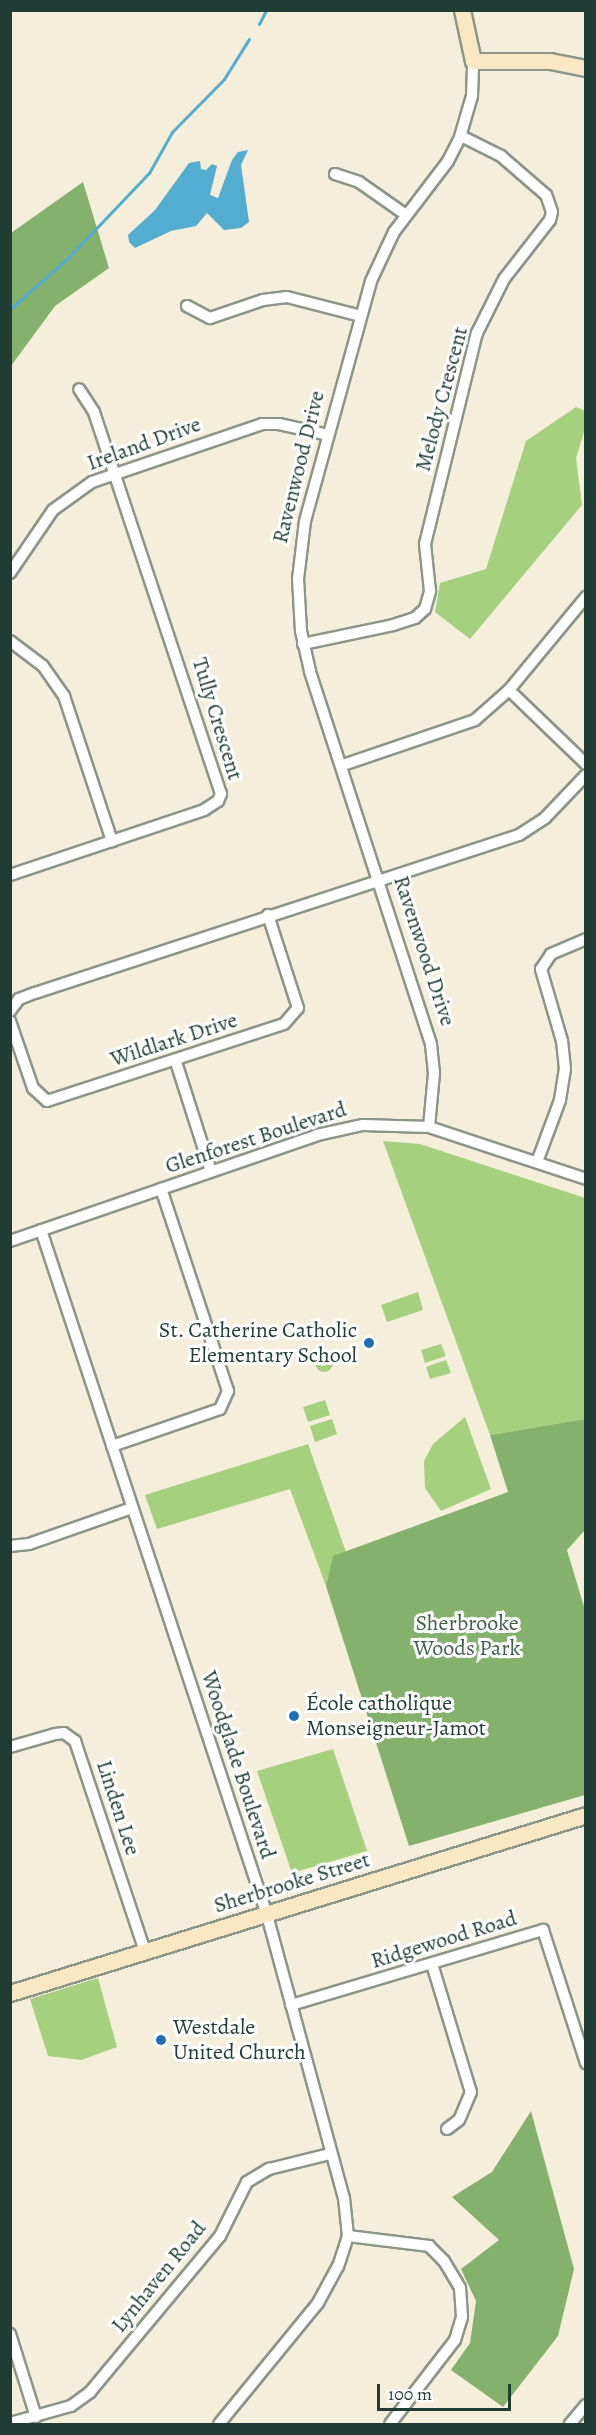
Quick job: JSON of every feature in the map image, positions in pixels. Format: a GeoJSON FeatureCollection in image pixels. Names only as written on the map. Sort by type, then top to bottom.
{"type":"FeatureCollection","features":[{"type":"Feature","properties":{"kind":"main road","name":"Ravenwood Drive"},"geometry":{"type":"LineString","coordinates":[[462,10],[473,61]]}},
{"type":"Feature","properties":{"kind":"main road"},"geometry":{"type":"LineString","coordinates":[[473,61],[550,60],[585,68]]}},
{"type":"Feature","properties":{"kind":"main road","name":"Sherbrooke Street"},"geometry":{"type":"LineString","coordinates":[[10,1993],[585,1815]]}},
{"type":"Feature","properties":{"kind":"street","name":"Ravenwood Drive"},"geometry":{"type":"LineString","coordinates":[[429,1128],[434,1073],[431,1044],[303,644],[298,604],[300,552],[328,435],[361,316],[378,265],[406,215],[448,161],[461,136],[472,96],[473,61]]}},
{"type":"Feature","properties":{"kind":"street","name":"Melody Crescent"},"geometry":{"type":"LineString","coordinates":[[303,644],[393,625],[415,618],[425,609],[430,591],[425,544],[477,333],[504,279],[550,220],[552,212],[546,195],[501,156],[461,136]]}},
{"type":"Feature","properties":{"kind":"street"},"geometry":{"type":"LineString","coordinates":[[335,174],[359,182],[406,215]]}},
{"type":"Feature","properties":{"kind":"street"},"geometry":{"type":"LineString","coordinates":[[187,306],[210,318],[263,300],[287,297],[361,316]]}},
{"type":"Feature","properties":{"kind":"street"},"geometry":{"type":"LineString","coordinates":[[79,389],[94,412],[115,473]]}},
{"type":"Feature","properties":{"kind":"street","name":"Ireland Drive"},"geometry":{"type":"LineString","coordinates":[[10,573],[41,526],[64,499],[115,473],[262,424],[279,424],[328,435]]}},
{"type":"Feature","properties":{"kind":"street","name":"Tully Crescent"},"geometry":{"type":"LineString","coordinates":[[10,875],[204,810],[218,801],[221,794],[115,473]]}},
{"type":"Feature","properties":{"kind":"street"},"geometry":{"type":"LineString","coordinates":[[343,765],[476,720],[509,690],[585,597]]}},
{"type":"Feature","properties":{"kind":"street"},"geometry":{"type":"LineString","coordinates":[[10,641],[43,666],[64,696],[112,840]]}},
{"type":"Feature","properties":{"kind":"street"},"geometry":{"type":"LineString","coordinates":[[509,690],[585,764]]}},
{"type":"Feature","properties":{"kind":"street"},"geometry":{"type":"LineString","coordinates":[[10,1011],[27,996],[268,915],[378,883],[519,835],[545,818],[585,774]]}},
{"type":"Feature","properties":{"kind":"street","name":"Wildlark Drive"},"geometry":{"type":"LineString","coordinates":[[10,1021],[33,1088],[47,1101],[176,1062],[284,1024],[298,1008],[268,915]]}},
{"type":"Feature","properties":{"kind":"street"},"geometry":{"type":"LineString","coordinates":[[537,1162],[560,1100],[565,1069],[562,1041],[542,969],[551,954],[585,939]]}},
{"type":"Feature","properties":{"kind":"street"},"geometry":{"type":"LineString","coordinates":[[176,1062],[211,1172]]}},
{"type":"Feature","properties":{"kind":"street","name":"Glenforest Boulevard"},"geometry":{"type":"LineString","coordinates":[[10,1241],[338,1129],[383,1123],[429,1128],[585,1179]]}},
{"type":"Feature","properties":{"kind":"street"},"geometry":{"type":"LineString","coordinates":[[112,1446],[220,1409],[228,1391],[161,1189]]}},
{"type":"Feature","properties":{"kind":"street","name":"Woodglade Boulevard"},"geometry":{"type":"LineString","coordinates":[[40,1230],[267,1915],[330,2154],[344,2198],[348,2236],[338,2266],[318,2303],[219,2424]]}},
{"type":"Feature","properties":{"kind":"street"},"geometry":{"type":"LineString","coordinates":[[10,1546],[29,1544],[132,1508]]}},
{"type":"Feature","properties":{"kind":"street","name":"Linden Lee"},"geometry":{"type":"LineString","coordinates":[[10,1747],[64,1733],[75,1741],[145,1952]]}},
{"type":"Feature","properties":{"kind":"street","name":"Ridgewood Road"},"geometry":{"type":"LineString","coordinates":[[291,2005],[543,1930],[585,2063]]}},
{"type":"Feature","properties":{"kind":"street"},"geometry":{"type":"LineString","coordinates":[[432,1964],[471,2092],[459,2120],[447,2129]]}},
{"type":"Feature","properties":{"kind":"street","name":"Lynhaven Road"},"geometry":{"type":"LineString","coordinates":[[10,2423],[71,2406],[90,2392],[220,2236],[247,2182],[269,2169],[330,2154]]}},
{"type":"Feature","properties":{"kind":"street"},"geometry":{"type":"LineString","coordinates":[[348,2236],[429,2246],[444,2261],[460,2288],[462,2317],[455,2340],[390,2424]]}},
{"type":"Feature","properties":{"kind":"street"},"geometry":{"type":"LineString","coordinates":[[10,2334],[36,2417]]}},
{"type":"Feature","properties":{"kind":"street"},"geometry":{"type":"LineString","coordinates":[[570,2424],[585,2405]]}},
{"type":"Feature","properties":{"kind":"green space"},"geometry":{"type":"Polygon","coordinates":[[[83,182],[109,268],[55,306],[11,366],[11,233],[83,182]]]}},
{"type":"Feature","properties":{"kind":"green space"},"geometry":{"type":"Polygon","coordinates":[[[576,407],[585,411],[585,429],[576,458],[582,505],[470,639],[435,612],[440,583],[486,569],[526,441],[576,407]]]}},
{"type":"Feature","properties":{"kind":"green space"},"geometry":{"type":"Polygon","coordinates":[[[383,1141],[420,1144],[585,1198],[585,1419],[490,1435],[383,1141]]]}},
{"type":"Feature","properties":{"kind":"green space"},"geometry":{"type":"Polygon","coordinates":[[[418,1292],[423,1310],[387,1322],[381,1305],[418,1292]]]}},
{"type":"Feature","properties":{"kind":"green space"},"geometry":{"type":"Polygon","coordinates":[[[441,1344],[446,1356],[425,1363],[421,1350],[441,1344]]]}},
{"type":"Feature","properties":{"kind":"green space"},"geometry":{"type":"Polygon","coordinates":[[[324,1354],[330,1357],[333,1363],[330,1369],[324,1372],[318,1369],[315,1363],[318,1357],[324,1354]]]}},
{"type":"Feature","properties":{"kind":"green space"},"geometry":{"type":"Polygon","coordinates":[[[446,1360],[451,1373],[430,1379],[426,1367],[446,1360]]]}},
{"type":"Feature","properties":{"kind":"green space"},"geometry":{"type":"Polygon","coordinates":[[[325,1400],[330,1415],[308,1422],[303,1407],[325,1400]]]}},
{"type":"Feature","properties":{"kind":"green space"},"geometry":{"type":"Polygon","coordinates":[[[465,1417],[491,1489],[441,1511],[425,1488],[424,1461],[433,1444],[465,1417]]]}},
{"type":"Feature","properties":{"kind":"green space"},"geometry":{"type":"Polygon","coordinates":[[[332,1419],[337,1434],[315,1442],[310,1426],[332,1419]]]}},
{"type":"Feature","properties":{"kind":"green space","name":"Sherbrooke Woods Park"},"geometry":{"type":"Polygon","coordinates":[[[585,1419],[585,1530],[567,1550],[585,1610],[585,1795],[409,1846],[326,1586],[333,1556],[508,1492],[490,1435],[585,1419]]]}},
{"type":"Feature","properties":{"kind":"green space"},"geometry":{"type":"Polygon","coordinates":[[[308,1444],[346,1552],[333,1557],[326,1586],[290,1489],[157,1529],[145,1495],[308,1444]]]}},
{"type":"Feature","properties":{"kind":"green space"},"geometry":{"type":"Polygon","coordinates":[[[333,1749],[367,1851],[292,1873],[257,1771],[333,1749]]]}},
{"type":"Feature","properties":{"kind":"green space"},"geometry":{"type":"Polygon","coordinates":[[[98,1978],[117,2047],[81,2060],[48,2056],[30,1999],[98,1978]]]}},
{"type":"Feature","properties":{"kind":"green space"},"geometry":{"type":"Polygon","coordinates":[[[531,2111],[574,2269],[558,2336],[503,2407],[451,2370],[470,2343],[476,2301],[461,2269],[499,2240],[452,2197],[492,2172],[531,2111]]]}},
{"type":"Feature","properties":{"kind":"water"},"geometry":{"type":"Polygon","coordinates":[[[248,150],[241,165],[249,222],[241,228],[224,230],[207,213],[196,226],[171,231],[135,248],[129,242],[128,235],[155,210],[189,163],[200,161],[201,169],[206,170],[212,164],[217,166],[210,195],[218,198],[232,160],[238,152],[248,150]]]}},
{"type":"Feature","properties":{"kind":"waterway"},"geometry":{"type":"LineString","coordinates":[[259,24],[266,10]]}},
{"type":"Feature","properties":{"kind":"waterway"},"geometry":{"type":"LineString","coordinates":[[10,309],[67,259],[149,173],[172,132],[224,79],[249,39]]}},
{"type":"Feature","properties":{"kind":"place","name":"St. Catherine Catholic Elementary School"},"geometry":{"type":"Point","coordinates":[369,1343]}},
{"type":"Feature","properties":{"kind":"place","name":"École catholique Monseigneur-Jamot"},"geometry":{"type":"Point","coordinates":[294,1716]}},
{"type":"Feature","properties":{"kind":"place","name":"Westdale United Church"},"geometry":{"type":"Point","coordinates":[161,2040]}}]}
